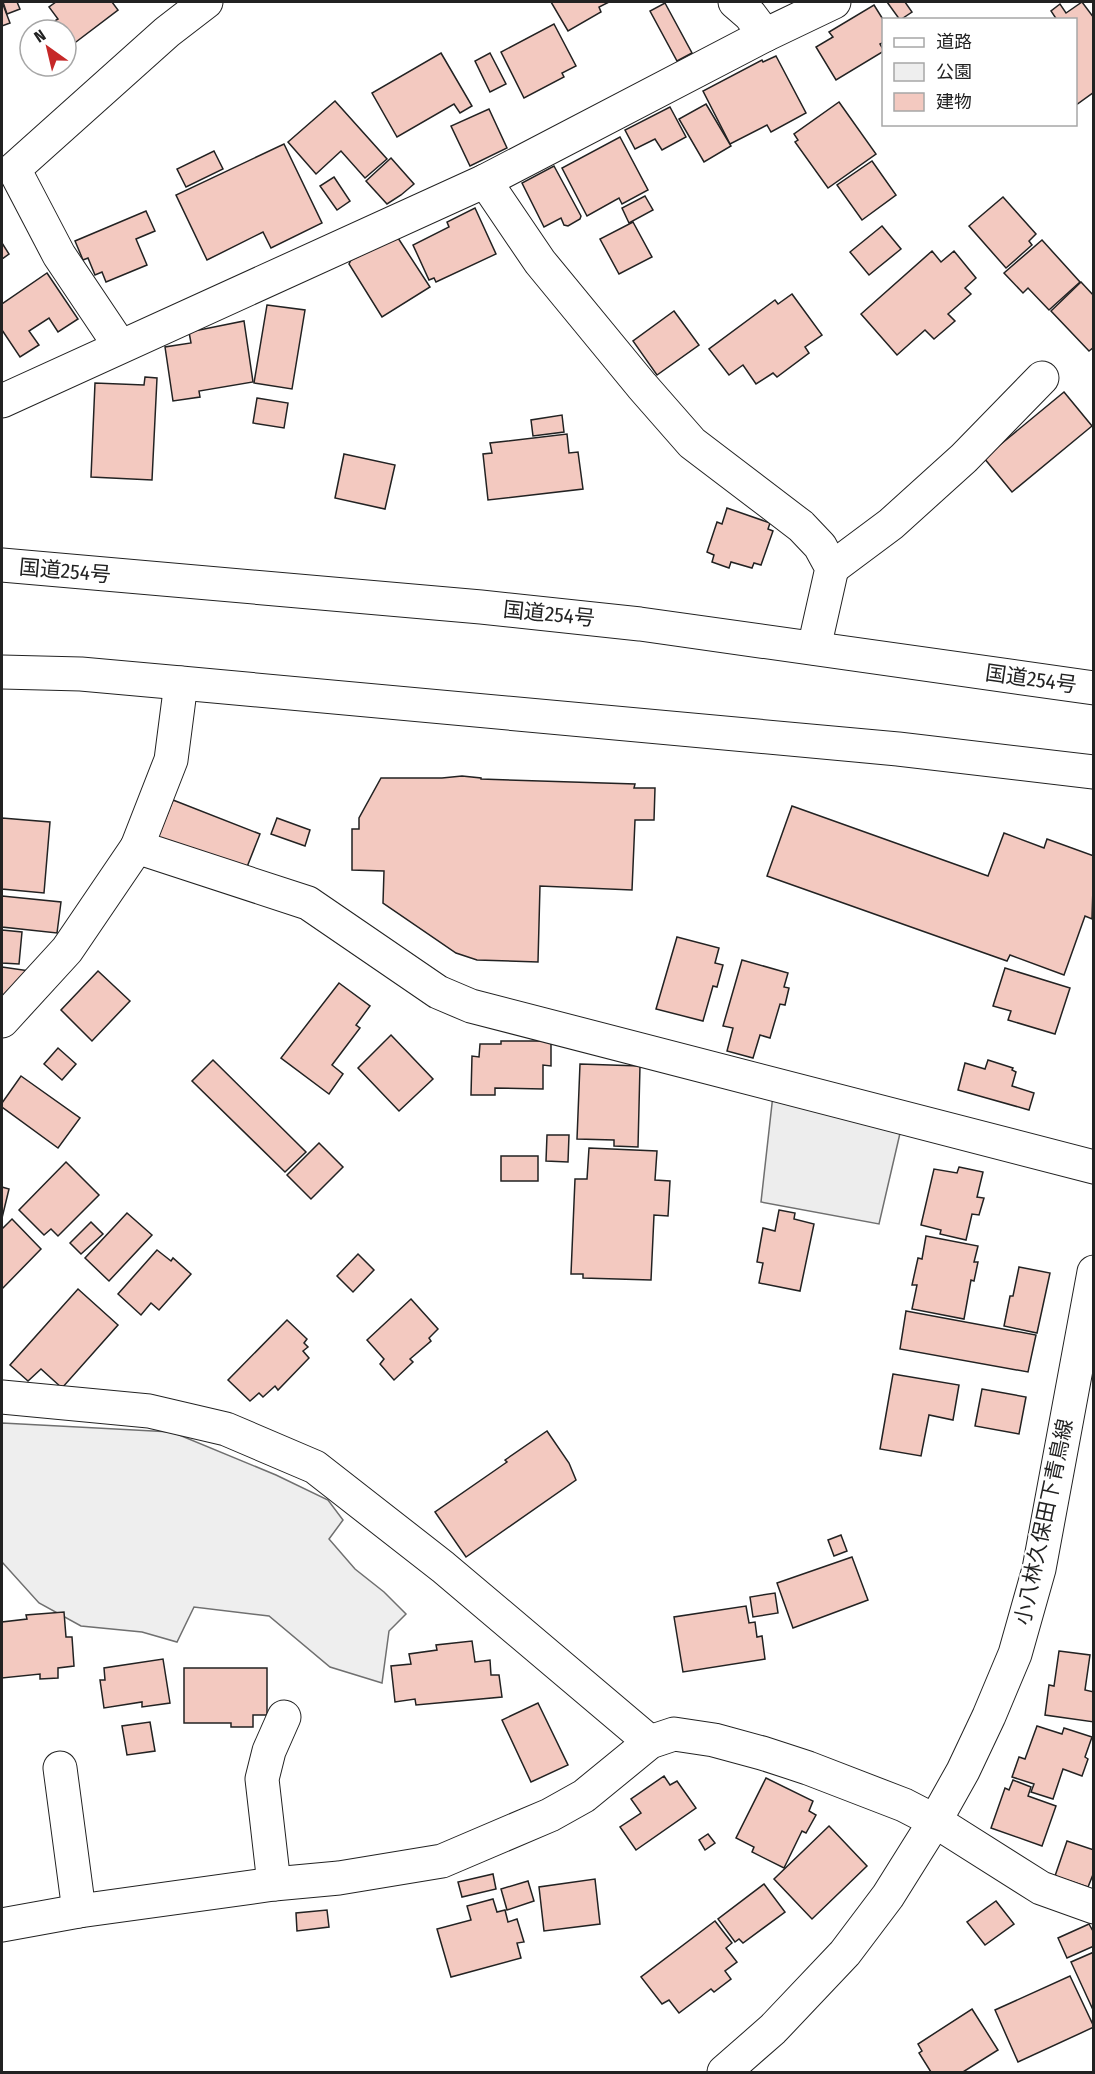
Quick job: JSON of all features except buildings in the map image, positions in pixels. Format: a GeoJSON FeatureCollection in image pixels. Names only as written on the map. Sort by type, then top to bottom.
{"type":"FeatureCollection","features":[{"type":"Feature","properties":{"kind":"main road"},"geometry":{"type":"LineString","coordinates":[[120,346],[58,255],[8,163],[206,2]]}},
{"type":"Feature","properties":{"kind":"main road"},"geometry":{"type":"LineString","coordinates":[[735,2],[750,15],[765,35]]}},
{"type":"Feature","properties":{"kind":"main road"},"geometry":{"type":"LineString","coordinates":[[7,392],[120,346],[485,181],[765,35],[834,2]]}},
{"type":"Feature","properties":{"kind":"main road"},"geometry":{"type":"LineString","coordinates":[[485,181],[540,262],[692,443],[801,526],[820,546],[832,568]]}},
{"type":"Feature","properties":{"kind":"main road"},"geometry":{"type":"LineString","coordinates":[[814,648],[832,568],[891,524],[964,458],[1042,378]]}},
{"type":"Feature","properties":{"kind":"main road","name":"国道254号"},"geometry":{"type":"LineString","coordinates":[[2,565],[481,607],[640,624],[1094,688]]}},
{"type":"Feature","properties":{"kind":"main road"},"geometry":{"type":"LineString","coordinates":[[2,665],[898,749],[1094,772]]}},
{"type":"Feature","properties":{"kind":"main road"},"geometry":{"type":"LineString","coordinates":[[2,672],[81,674]]}},
{"type":"Feature","properties":{"kind":"main road"},"geometry":{"type":"LineString","coordinates":[[2,1022],[66,950],[137,847],[171,760],[181,683]]}},
{"type":"Feature","properties":{"kind":"main road"},"geometry":{"type":"LineString","coordinates":[[137,847],[308,903],[438,992],[471,1006],[1094,1167]]}},
{"type":"Feature","properties":{"kind":"main road","name":"小八林久保田下青鳥線"},"geometry":{"type":"LineString","coordinates":[[724,2073],[772,2029],[845,1953],[888,1896],[963,1771],[1015,1654],[1039,1569],[1094,1272]]}},
{"type":"Feature","properties":{"kind":"main road"},"geometry":{"type":"LineString","coordinates":[[2,1397],[148,1411],[226,1429],[315,1467],[443,1567],[650,1742]]}},
{"type":"Feature","properties":{"kind":"main road"},"geometry":{"type":"LineString","coordinates":[[274,1884],[262,1779],[269,1751],[284,1717]]}},
{"type":"Feature","properties":{"kind":"main road"},"geometry":{"type":"LineString","coordinates":[[2,1925],[79,1911],[274,1884],[339,1878],[442,1861],[550,1815],[584,1796],[650,1742],[674,1734],[714,1740],[808,1768],[904,1805],[1041,1887],[1094,1907]]}},
{"type":"Feature","properties":{"kind":"main road"},"geometry":{"type":"LineString","coordinates":[[60,1768],[79,1911]]}},
{"type":"Feature","properties":{"kind":"green space"},"geometry":{"type":"Polygon","coordinates":[[[2,1423],[172,1432],[276,1475],[328,1500],[343,1520],[329,1539],[355,1569],[384,1592],[406,1614],[389,1631],[382,1683],[330,1667],[269,1616],[194,1607],[177,1642],[142,1632],[81,1626],[39,1603],[2,1562],[2,1423]]]}},
{"type":"Feature","properties":{"kind":"shaded area"},"geometry":{"type":"Polygon","coordinates":[[[773,1095],[901,1129],[879,1224],[761,1202],[773,1095]]]}}]}
